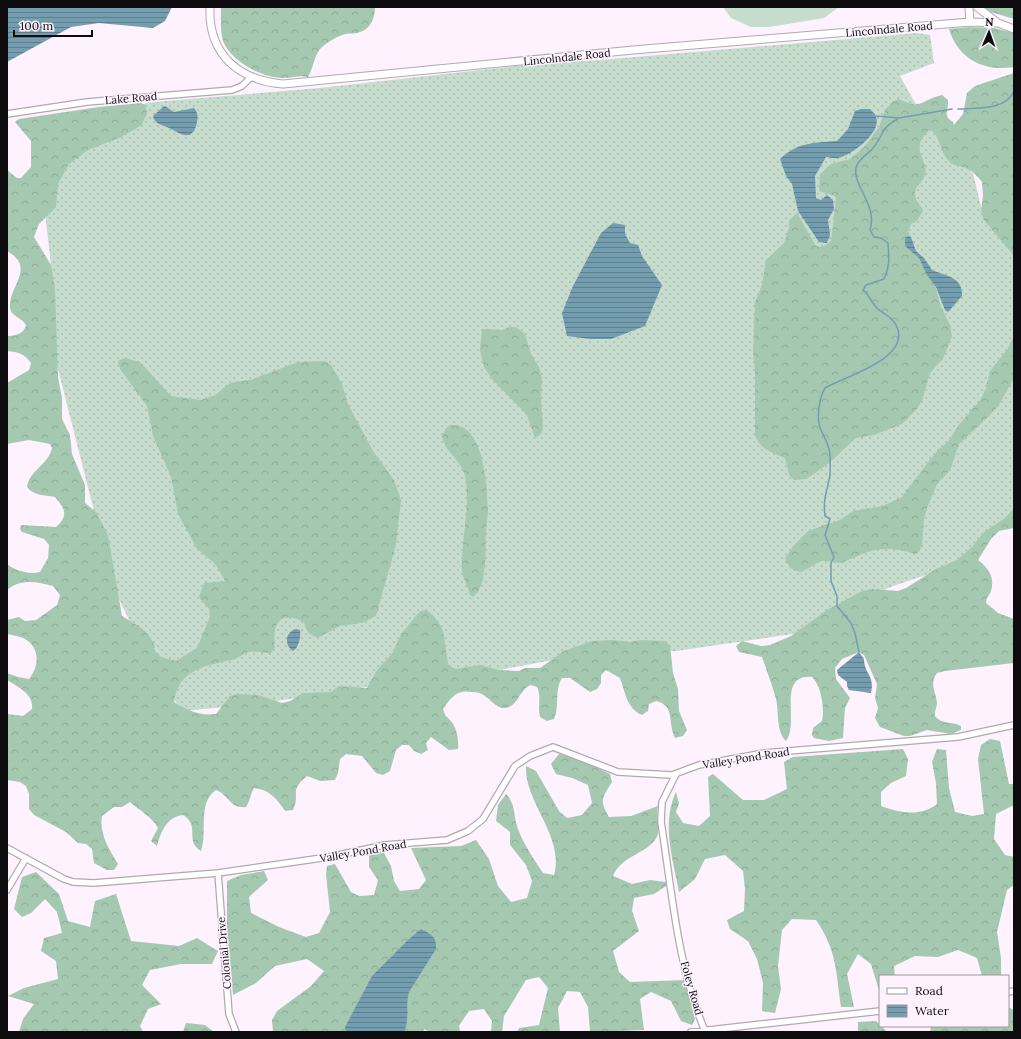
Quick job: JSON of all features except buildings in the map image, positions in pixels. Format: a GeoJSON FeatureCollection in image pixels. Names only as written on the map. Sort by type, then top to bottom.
{"type":"FeatureCollection","features":[{"type":"Feature","properties":{"kind":"main road","name":"Lincolndale Road"},"geometry":{"type":"LineString","coordinates":[[210,7],[211,26],[220,50],[230,63],[251,77],[271,83],[304,83],[633,50],[970,22],[998,23]]}},
{"type":"Feature","properties":{"kind":"main road"},"geometry":{"type":"LineString","coordinates":[[969,7],[970,22]]}},
{"type":"Feature","properties":{"kind":"main road"},"geometry":{"type":"LineString","coordinates":[[977,7],[998,23],[1014,29]]}},
{"type":"Feature","properties":{"kind":"street","name":"Lake Road"},"geometry":{"type":"LineString","coordinates":[[7,114],[101,101],[232,90],[242,86],[251,77]]}},
{"type":"Feature","properties":{"kind":"street","name":"Valley Pond Road"},"geometry":{"type":"LineString","coordinates":[[7,848],[73,882],[94,883],[218,873],[329,857],[385,845],[436,842],[455,838],[468,831],[483,819],[515,766],[530,756],[553,747],[618,772],[676,774],[700,765],[764,753],[958,736],[1014,724]]}},
{"type":"Feature","properties":{"kind":"street","name":"Foley Road"},"geometry":{"type":"LineString","coordinates":[[676,774],[668,786],[662,802],[662,822],[686,972],[696,1009],[705,1031]]}},
{"type":"Feature","properties":{"kind":"street"},"geometry":{"type":"LineString","coordinates":[[7,890],[26,858]]}},
{"type":"Feature","properties":{"kind":"street","name":"Colonial Drive"},"geometry":{"type":"LineString","coordinates":[[218,873],[229,1014],[236,1032]]}},
{"type":"Feature","properties":{"kind":"street"},"geometry":{"type":"LineString","coordinates":[[692,1032],[879,1011]]}},
{"type":"Feature","properties":{"kind":"green space"},"geometry":{"type":"Polygon","coordinates":[[[221,7],[375,7],[372,22],[367,28],[358,33],[339,36],[320,49],[308,77],[302,76],[284,78],[258,72],[240,62],[233,56],[227,49],[222,37],[221,7]]]}},
{"type":"Feature","properties":{"kind":"green space"},"geometry":{"type":"Polygon","coordinates":[[[723,7],[839,7],[824,18],[769,27],[751,27],[731,18],[723,7]]]}},
{"type":"Feature","properties":{"kind":"green space"},"geometry":{"type":"Polygon","coordinates":[[[983,7],[1014,7],[1014,19],[991,12],[983,7]]]}},
{"type":"Feature","properties":{"kind":"green space"},"geometry":{"type":"Polygon","coordinates":[[[969,27],[994,28],[1014,33],[1014,67],[1003,68],[983,65],[966,56],[953,39],[949,29],[969,27]]]}},
{"type":"Feature","properties":{"kind":"green space"},"geometry":{"type":"Polygon","coordinates":[[[917,33],[930,35],[934,63],[900,76],[914,101],[945,145],[973,173],[984,219],[1014,250],[1014,518],[956,565],[893,586],[824,616],[806,632],[676,651],[628,651],[586,654],[499,670],[435,672],[377,685],[258,704],[182,711],[153,669],[118,597],[100,535],[56,361],[50,255],[43,197],[66,144],[131,106],[154,102],[320,88],[570,60],[588,61],[917,33]]]}},
{"type":"Feature","properties":{"kind":"green space"},"geometry":{"type":"Polygon","coordinates":[[[1014,73],[1014,256],[983,219],[981,210],[983,196],[982,182],[970,170],[950,162],[943,153],[937,137],[931,130],[928,131],[920,144],[925,175],[915,191],[916,199],[923,211],[917,221],[911,224],[908,231],[917,255],[920,257],[935,285],[941,307],[950,325],[952,336],[943,359],[930,373],[922,401],[916,410],[902,424],[874,435],[856,438],[830,462],[811,476],[805,479],[794,480],[789,475],[785,458],[764,448],[755,436],[755,371],[753,353],[755,302],[762,285],[766,260],[784,243],[789,227],[789,220],[797,213],[816,246],[823,247],[831,241],[836,199],[835,196],[819,191],[820,174],[831,164],[850,159],[864,147],[879,127],[885,110],[893,101],[899,99],[912,104],[917,104],[942,95],[948,100],[947,115],[954,125],[963,114],[967,93],[975,86],[1014,73]]]}},
{"type":"Feature","properties":{"kind":"green space"},"geometry":{"type":"Polygon","coordinates":[[[141,103],[145,105],[147,112],[142,125],[121,137],[88,150],[69,164],[58,184],[56,207],[39,224],[34,237],[51,265],[55,289],[58,377],[62,398],[62,419],[70,435],[72,454],[85,485],[85,503],[96,512],[108,535],[122,616],[146,632],[153,641],[155,647],[153,649],[161,657],[176,661],[197,648],[210,617],[209,609],[199,597],[204,583],[225,581],[218,568],[212,561],[197,549],[178,514],[171,477],[153,436],[147,406],[120,369],[118,361],[124,358],[140,362],[171,396],[201,400],[217,394],[227,385],[234,382],[250,380],[298,362],[325,361],[331,365],[342,384],[348,404],[373,451],[394,480],[401,500],[396,545],[376,616],[362,623],[339,626],[318,638],[312,636],[308,632],[304,622],[288,618],[283,619],[279,621],[276,626],[274,639],[275,647],[271,653],[249,652],[234,659],[212,664],[194,671],[181,682],[174,702],[194,712],[216,714],[230,696],[237,694],[258,695],[282,703],[290,701],[303,693],[331,692],[339,686],[367,688],[377,670],[392,654],[401,634],[420,611],[427,610],[434,617],[442,630],[449,666],[456,669],[480,665],[499,670],[519,671],[525,668],[540,668],[564,651],[592,641],[664,641],[670,645],[673,673],[678,689],[679,711],[687,730],[683,736],[675,738],[669,711],[662,703],[656,701],[649,704],[648,711],[642,715],[633,709],[627,700],[620,678],[606,670],[601,675],[601,683],[597,689],[590,692],[570,678],[562,678],[558,688],[556,714],[554,719],[547,721],[540,717],[537,687],[531,685],[524,690],[513,705],[504,708],[496,706],[484,696],[476,692],[466,691],[458,693],[451,698],[443,709],[445,715],[456,730],[458,749],[449,750],[431,737],[426,743],[428,750],[421,754],[414,751],[409,745],[402,745],[396,750],[390,771],[383,775],[376,773],[362,756],[346,754],[340,759],[338,773],[335,780],[320,781],[307,776],[301,781],[296,789],[296,800],[293,810],[285,811],[272,795],[260,789],[254,788],[246,807],[236,806],[216,790],[210,796],[205,810],[203,843],[201,851],[194,843],[191,824],[183,815],[177,816],[169,822],[160,835],[157,846],[151,841],[158,828],[149,817],[130,802],[122,807],[114,807],[102,816],[101,823],[103,835],[118,864],[114,870],[107,870],[94,863],[92,849],[86,844],[78,843],[66,832],[34,815],[29,809],[29,794],[26,786],[20,782],[7,780],[7,714],[23,716],[32,709],[32,704],[28,695],[7,680],[7,673],[29,679],[35,668],[36,657],[33,646],[29,642],[21,637],[7,634],[7,620],[19,617],[25,621],[36,620],[57,605],[60,595],[53,586],[35,582],[23,582],[12,586],[7,590],[7,564],[14,569],[23,572],[40,572],[48,558],[49,545],[44,539],[22,532],[20,529],[21,525],[56,527],[63,519],[64,512],[55,497],[36,494],[27,487],[31,476],[50,454],[52,448],[50,444],[29,440],[7,444],[7,383],[29,370],[31,363],[21,354],[7,351],[7,336],[18,334],[25,329],[26,326],[23,321],[11,311],[10,308],[13,292],[21,271],[20,264],[16,257],[7,251],[7,170],[17,178],[21,178],[31,167],[31,141],[15,122],[19,119],[99,107],[141,103]]]}},
{"type":"Feature","properties":{"kind":"green space"},"geometry":{"type":"Polygon","coordinates":[[[509,327],[516,327],[525,334],[531,354],[539,367],[542,378],[541,400],[543,427],[541,434],[535,438],[527,415],[492,379],[484,367],[480,350],[482,329],[502,330],[509,327]]]}},
{"type":"Feature","properties":{"kind":"green space"},"geometry":{"type":"Polygon","coordinates":[[[1014,336],[1014,378],[999,405],[959,444],[950,470],[937,484],[924,519],[922,545],[919,552],[916,554],[896,549],[879,549],[842,563],[822,561],[800,572],[790,568],[785,558],[794,545],[808,531],[840,520],[853,511],[883,506],[902,497],[925,466],[939,449],[948,442],[958,426],[981,399],[986,388],[990,371],[1009,347],[1014,336]]]}},
{"type":"Feature","properties":{"kind":"green space"},"geometry":{"type":"Polygon","coordinates":[[[451,425],[462,427],[471,434],[482,458],[487,487],[488,510],[485,567],[481,585],[478,592],[473,597],[470,595],[462,568],[467,499],[465,476],[460,465],[446,447],[442,436],[447,427],[451,425]]]}},
{"type":"Feature","properties":{"kind":"green space"},"geometry":{"type":"Polygon","coordinates":[[[1014,508],[1014,528],[999,531],[991,539],[978,560],[985,566],[992,578],[991,591],[986,603],[998,613],[1014,619],[1014,663],[945,671],[937,673],[933,681],[937,703],[935,716],[941,721],[961,726],[961,730],[951,734],[927,730],[910,736],[904,736],[880,727],[875,718],[878,708],[875,698],[877,684],[864,655],[859,652],[842,659],[835,668],[836,679],[850,698],[845,708],[843,738],[829,741],[814,738],[812,735],[813,728],[822,721],[823,710],[820,691],[812,677],[801,678],[795,683],[791,701],[790,733],[786,741],[779,727],[776,699],[762,657],[739,652],[736,646],[742,641],[761,646],[770,645],[791,636],[827,610],[862,591],[872,589],[898,591],[906,588],[936,569],[957,560],[972,547],[984,532],[1005,518],[1014,508]]]}},
{"type":"Feature","properties":{"kind":"green space"},"geometry":{"type":"Polygon","coordinates":[[[990,739],[1000,741],[1009,784],[1014,784],[1014,805],[996,814],[994,839],[1005,855],[1014,857],[1014,885],[1007,890],[997,932],[1001,958],[1001,975],[982,975],[977,958],[958,950],[938,957],[915,956],[894,966],[895,975],[879,975],[879,990],[871,964],[858,954],[847,974],[854,1007],[841,1007],[832,952],[823,931],[816,920],[792,919],[782,930],[778,966],[781,989],[775,1013],[762,1011],[763,983],[757,959],[748,941],[730,929],[727,920],[744,911],[745,889],[743,871],[725,855],[705,859],[695,879],[679,892],[671,854],[669,829],[669,816],[676,792],[679,803],[676,812],[683,823],[699,826],[710,816],[708,777],[713,774],[743,800],[764,800],[787,789],[784,762],[793,757],[903,749],[908,759],[906,776],[891,783],[881,792],[881,806],[903,812],[924,811],[937,804],[936,783],[932,762],[937,749],[946,750],[949,788],[955,812],[972,816],[984,814],[978,759],[981,745],[990,739]]]}},
{"type":"Feature","properties":{"kind":"green space"},"geometry":{"type":"Polygon","coordinates":[[[559,754],[569,755],[610,774],[612,782],[603,799],[604,807],[609,817],[631,816],[658,806],[658,834],[655,840],[623,863],[613,876],[632,884],[650,880],[666,882],[666,886],[654,894],[634,898],[632,911],[639,931],[613,951],[619,972],[630,982],[685,980],[695,1019],[692,1025],[681,1021],[671,1001],[651,992],[640,999],[644,1030],[590,1032],[588,1007],[580,992],[567,991],[558,1008],[560,1032],[517,1032],[519,1028],[539,1025],[548,988],[539,977],[526,980],[504,1016],[502,1032],[491,1032],[492,1021],[484,1009],[469,1011],[459,1026],[460,1032],[431,1032],[424,1029],[423,1032],[273,1032],[272,1020],[277,1011],[311,986],[324,971],[307,959],[275,966],[256,983],[233,995],[227,931],[227,881],[241,875],[264,871],[268,880],[249,897],[251,913],[279,927],[306,937],[319,933],[330,912],[326,874],[327,866],[335,864],[351,892],[359,896],[374,895],[378,880],[369,867],[369,855],[383,851],[391,866],[394,881],[400,891],[419,889],[426,880],[411,848],[461,846],[476,840],[489,859],[498,886],[511,902],[527,898],[532,881],[526,865],[510,845],[510,832],[496,821],[498,805],[506,794],[513,806],[516,824],[529,852],[543,873],[554,875],[556,861],[554,847],[531,793],[527,779],[526,766],[536,771],[559,811],[567,818],[582,815],[592,803],[588,785],[572,778],[556,774],[551,764],[559,754]]]}},
{"type":"Feature","properties":{"kind":"green space"},"geometry":{"type":"Polygon","coordinates":[[[36,872],[59,894],[68,921],[90,927],[95,901],[116,894],[131,941],[179,946],[197,938],[218,951],[212,964],[181,964],[150,970],[142,985],[161,1004],[148,1009],[140,1026],[143,1032],[19,1032],[23,1019],[34,1004],[8,996],[24,988],[58,979],[56,961],[41,951],[44,938],[62,933],[57,912],[45,899],[31,913],[22,917],[14,909],[22,877],[36,872]]]}},
{"type":"Feature","properties":{"kind":"green space"},"geometry":{"type":"Polygon","coordinates":[[[1009,1008],[1014,1010],[1014,1032],[930,1032],[931,1027],[1009,1027],[1009,1008]]]}},
{"type":"Feature","properties":{"kind":"green space"},"geometry":{"type":"Polygon","coordinates":[[[876,1021],[879,1024],[879,1027],[882,1027],[887,1032],[858,1032],[858,1022],[876,1021]]]}},
{"type":"Feature","properties":{"kind":"green space"},"geometry":{"type":"Polygon","coordinates":[[[186,1023],[205,1025],[214,1032],[183,1032],[186,1023]]]}},
{"type":"Feature","properties":{"kind":"water"},"geometry":{"type":"Polygon","coordinates":[[[7,7],[172,7],[165,21],[153,28],[99,23],[71,27],[7,62],[7,7]]]}},
{"type":"Feature","properties":{"kind":"water"},"geometry":{"type":"Polygon","coordinates":[[[165,106],[174,112],[194,108],[198,118],[195,128],[190,135],[178,133],[155,121],[153,116],[165,106]]]}},
{"type":"Feature","properties":{"kind":"water"},"geometry":{"type":"Polygon","coordinates":[[[870,109],[874,114],[877,123],[875,129],[858,148],[844,156],[836,158],[826,157],[815,176],[816,198],[821,200],[827,195],[833,200],[834,209],[828,220],[830,235],[827,243],[819,242],[798,211],[792,184],[786,176],[780,159],[793,149],[806,144],[837,141],[848,129],[855,111],[870,109]]]}},
{"type":"Feature","properties":{"kind":"water"},"geometry":{"type":"Polygon","coordinates":[[[613,223],[625,225],[625,234],[630,243],[638,245],[642,256],[662,285],[645,326],[611,339],[590,339],[567,336],[562,313],[573,286],[601,233],[613,223]]]}},
{"type":"Feature","properties":{"kind":"water"},"geometry":{"type":"Polygon","coordinates":[[[908,236],[911,237],[916,251],[924,258],[932,270],[952,278],[960,284],[962,296],[948,312],[945,310],[936,287],[927,275],[919,258],[905,246],[905,238],[908,236]]]}},
{"type":"Feature","properties":{"kind":"water"},"geometry":{"type":"Polygon","coordinates":[[[296,629],[300,630],[300,638],[297,647],[293,651],[288,645],[287,639],[290,633],[296,629]]]}},
{"type":"Feature","properties":{"kind":"water"},"geometry":{"type":"Polygon","coordinates":[[[859,652],[864,659],[864,664],[871,678],[871,693],[849,690],[847,682],[838,675],[837,670],[859,652]]]}},
{"type":"Feature","properties":{"kind":"water"},"geometry":{"type":"Polygon","coordinates":[[[421,929],[433,936],[436,949],[409,992],[407,1002],[407,1023],[404,1032],[346,1032],[345,1027],[372,976],[421,929]]]}},
{"type":"Feature","properties":{"kind":"waterway"},"geometry":{"type":"LineString","coordinates":[[958,109],[981,108],[997,105],[1004,102],[1014,91]]}},
{"type":"Feature","properties":{"kind":"waterway"},"geometry":{"type":"LineString","coordinates":[[876,116],[899,118],[952,109]]}},
{"type":"Feature","properties":{"kind":"waterway"},"geometry":{"type":"LineString","coordinates":[[859,652],[851,623],[837,606],[837,596],[831,581],[831,563],[834,557],[825,535],[830,519],[825,516],[824,506],[830,474],[830,452],[819,425],[819,409],[821,397],[825,388],[874,365],[886,357],[895,347],[899,337],[894,322],[876,307],[863,290],[866,285],[884,279],[889,257],[888,243],[881,238],[874,237],[870,230],[872,220],[870,211],[856,178],[858,163],[875,146],[885,128],[899,118]]}}]}
